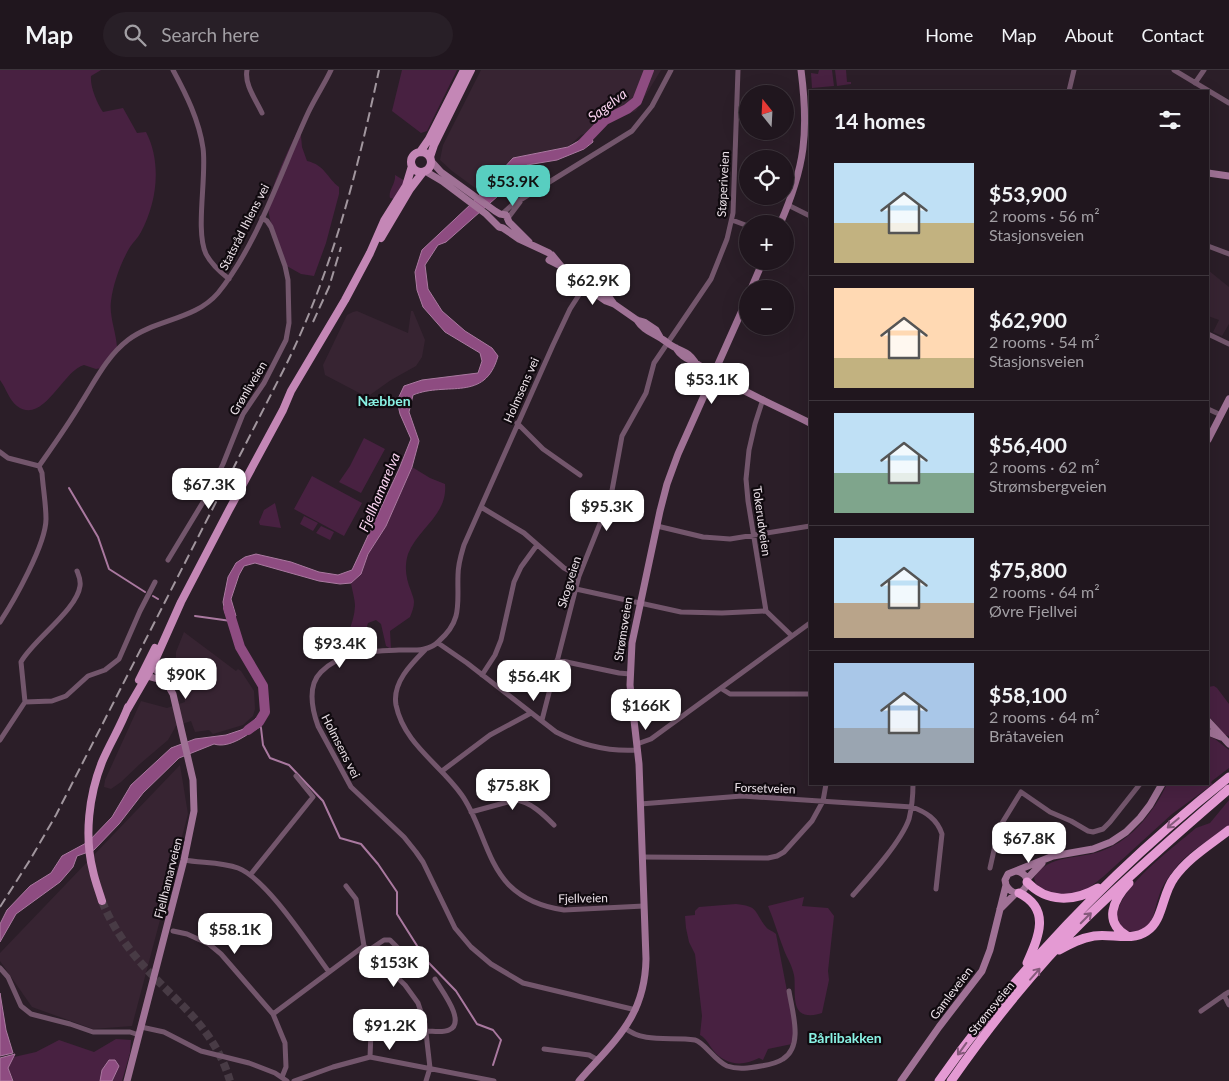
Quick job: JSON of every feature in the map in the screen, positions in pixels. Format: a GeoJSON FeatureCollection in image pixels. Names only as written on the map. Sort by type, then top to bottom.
{"type":"FeatureCollection","features":[{"type":"Feature","properties":{"kind":"highway"},"geometry":{"type":"LineString","coordinates":[[1024,970],[1108,881],[1161,833],[1229,777]]}},
{"type":"Feature","properties":{"kind":"highway"},"geometry":{"type":"LineString","coordinates":[[1128,936],[1120,932],[1114,924],[1112,917],[1114,908],[1126,887],[1147,860],[1229,789]]}},
{"type":"Feature","properties":{"kind":"highway"},"geometry":{"type":"LineString","coordinates":[[1053,954],[1086,937],[1140,935],[1153,927],[1159,916],[1166,892],[1175,876],[1194,856],[1229,830]]}},
{"type":"Feature","properties":{"kind":"highway","name":"Strømsveien"},"geometry":{"type":"LineString","coordinates":[[951,1081],[995,1022],[1053,954],[1083,921],[1147,860]]}},
{"type":"Feature","properties":{"kind":"highway"},"geometry":{"type":"LineString","coordinates":[[1027,880],[1041,894],[1061,899],[1082,895],[1108,881]]}},
{"type":"Feature","properties":{"kind":"highway"},"geometry":{"type":"LineString","coordinates":[[1018,893],[1033,901],[1039,913],[1038,933],[1024,970]]}},
{"type":"Feature","properties":{"kind":"highway","name":"Strømsveien"},"geometry":{"type":"LineString","coordinates":[[939,1081],[987,1015],[1024,970]]}},
{"type":"Feature","properties":{"kind":"main road"},"geometry":{"type":"LineString","coordinates":[[102,901],[92,871],[89,835],[92,799],[106,752],[127,710],[133,692],[148,671],[228,510],[283,410],[291,391],[319,341],[332,323],[370,253],[384,221],[406,186],[412,163],[433,131],[464,70]]}},
{"type":"Feature","properties":{"kind":"main road"},"geometry":{"type":"LineString","coordinates":[[370,253],[380,240],[410,189],[424,172],[430,168],[434,145],[471,70]]}},
{"type":"Feature","properties":{"kind":"main road"},"geometry":{"type":"LineString","coordinates":[[794,187],[801,166],[808,133],[801,70]]}},
{"type":"Feature","properties":{"kind":"main road"},"geometry":{"type":"LineString","coordinates":[[419,152],[426,153],[441,172],[473,200]]}},
{"type":"Feature","properties":{"kind":"main road"},"geometry":{"type":"LineString","coordinates":[[412,163],[417,171],[424,172],[489,211],[505,217],[536,248],[587,284],[593,292],[656,330],[660,337],[684,351],[713,375],[809,422]]}},
{"type":"Feature","properties":{"kind":"main road"},"geometry":{"type":"LineString","coordinates":[[1209,173],[1229,176]]}},
{"type":"Feature","properties":{"kind":"main road"},"geometry":{"type":"LineString","coordinates":[[784,215],[788,205]]}},
{"type":"Feature","properties":{"kind":"main road"},"geometry":{"type":"LineString","coordinates":[[489,211],[497,226],[529,242]]}},
{"type":"Feature","properties":{"kind":"main road"},"geometry":{"type":"LineString","coordinates":[[495,222],[496,218],[505,217]]}},
{"type":"Feature","properties":{"kind":"main road"},"geometry":{"type":"LineString","coordinates":[[503,228],[505,217]]}},
{"type":"Feature","properties":{"kind":"main road","name":"Strømsveien"},"geometry":{"type":"LineString","coordinates":[[579,1081],[625,1028],[636,1010],[646,978],[637,747],[630,674],[631,650],[665,491],[675,462],[739,317]]}},
{"type":"Feature","properties":{"kind":"main road"},"geometry":{"type":"LineString","coordinates":[[1209,438],[1229,399]]}},
{"type":"Feature","properties":{"kind":"main road","name":"Fjellhamarveien"},"geometry":{"type":"LineString","coordinates":[[127,1081],[184,860],[194,811],[194,792],[190,762],[173,694],[165,681],[148,671]]}},
{"type":"Feature","properties":{"kind":"main road"},"geometry":{"type":"LineString","coordinates":[[1209,722],[1229,744]]}},
{"type":"Feature","properties":{"kind":"main road"},"geometry":{"type":"LineString","coordinates":[[1209,732],[1222,737]]}},
{"type":"Feature","properties":{"kind":"main road"},"geometry":{"type":"LineString","coordinates":[[1044,860],[1027,880],[1025,889],[1018,893],[1011,892],[1006,886],[1005,880],[1008,874],[1044,860],[1064,853],[1093,849],[1116,839],[1140,818],[1161,785]]}},
{"type":"Feature","properties":{"kind":"main road"},"geometry":{"type":"LineString","coordinates":[[1016,871],[1021,872],[1027,880]]}},
{"type":"Feature","properties":{"kind":"main road","name":"Gamleveien"},"geometry":{"type":"LineString","coordinates":[[901,1081],[938,1028],[971,988],[982,971],[990,950],[1006,886]]}},
{"type":"Feature","properties":{"kind":"main road","name":"Gamleveien"},"geometry":{"type":"LineString","coordinates":[[1000,910],[1018,893]]}},
{"type":"Feature","properties":{"kind":"street"},"geometry":{"type":"LineString","coordinates":[[173,70],[192,110],[203,147],[203,248],[212,263],[229,279]]}},
{"type":"Feature","properties":{"kind":"street"},"geometry":{"type":"LineString","coordinates":[[247,70],[248,82],[262,112]]}},
{"type":"Feature","properties":{"kind":"street","name":"Statsråd Ihlens vei"},"geometry":{"type":"LineString","coordinates":[[38,466],[107,361],[117,350],[128,340],[146,330],[198,310],[216,295],[229,279],[262,218],[308,113],[331,70]]}},
{"type":"Feature","properties":{"kind":"street"},"geometry":{"type":"LineString","coordinates":[[505,217],[521,200],[632,131],[652,106],[671,70]]}},
{"type":"Feature","properties":{"kind":"street","name":"Støperiveien"},"geometry":{"type":"LineString","coordinates":[[668,342],[711,280],[723,252],[732,220],[738,70]]}},
{"type":"Feature","properties":{"kind":"street"},"geometry":{"type":"LineString","coordinates":[[1069,90],[1074,70]]}},
{"type":"Feature","properties":{"kind":"street"},"geometry":{"type":"LineString","coordinates":[[1174,70],[1207,90]]}},
{"type":"Feature","properties":{"kind":"street"},"geometry":{"type":"LineString","coordinates":[[1195,83],[1204,70]]}},
{"type":"Feature","properties":{"kind":"street"},"geometry":{"type":"LineString","coordinates":[[1209,91],[1229,103]]}},
{"type":"Feature","properties":{"kind":"street"},"geometry":{"type":"LineString","coordinates":[[788,205],[809,216]]}},
{"type":"Feature","properties":{"kind":"street","name":"Grønliveien"},"geometry":{"type":"LineString","coordinates":[[168,560],[211,489],[243,414],[264,383],[286,340],[289,322],[287,273],[271,227],[262,218]]}},
{"type":"Feature","properties":{"kind":"street"},"geometry":{"type":"LineString","coordinates":[[732,220],[739,223]]}},
{"type":"Feature","properties":{"kind":"street"},"geometry":{"type":"LineString","coordinates":[[1209,246],[1229,254]]}},
{"type":"Feature","properties":{"kind":"street","name":"Holmsens vei"},"geometry":{"type":"LineString","coordinates":[[587,284],[570,309],[557,336],[464,545],[459,563],[458,608],[450,629],[438,643],[425,650],[378,650],[344,656],[332,662],[317,676],[312,696],[314,716],[351,787],[404,837],[416,852],[423,862],[454,928],[465,941],[480,955],[523,983],[636,1010]]}},
{"type":"Feature","properties":{"kind":"street"},"geometry":{"type":"LineString","coordinates":[[1209,334],[1229,344]]}},
{"type":"Feature","properties":{"kind":"street","name":"Skogveien"},"geometry":{"type":"LineString","coordinates":[[542,720],[579,576],[610,496],[622,436],[646,393],[654,362],[668,342]]}},
{"type":"Feature","properties":{"kind":"street","name":"Tokerudveien"},"geometry":{"type":"LineString","coordinates":[[763,399],[755,424],[747,464],[748,500],[766,611]]}},
{"type":"Feature","properties":{"kind":"street"},"geometry":{"type":"LineString","coordinates":[[1209,409],[1221,415]]}},
{"type":"Feature","properties":{"kind":"street"},"geometry":{"type":"LineString","coordinates":[[517,424],[543,449],[580,475]]}},
{"type":"Feature","properties":{"kind":"street"},"geometry":{"type":"LineString","coordinates":[[0,452],[8,458],[38,466],[42,473],[46,520],[44,532],[31,565],[14,601],[0,622]]}},
{"type":"Feature","properties":{"kind":"street"},"geometry":{"type":"LineString","coordinates":[[481,506],[524,534],[564,568],[579,576]]}},
{"type":"Feature","properties":{"kind":"street"},"geometry":{"type":"LineString","coordinates":[[657,526],[713,539],[754,537],[809,526]]}},
{"type":"Feature","properties":{"kind":"street"},"geometry":{"type":"LineString","coordinates":[[482,675],[495,655],[501,640],[514,582],[521,567],[537,545]]}},
{"type":"Feature","properties":{"kind":"street"},"geometry":{"type":"LineString","coordinates":[[0,740],[25,702],[20,662],[71,604],[78,593],[81,585],[76,571]]}},
{"type":"Feature","properties":{"kind":"street"},"geometry":{"type":"LineString","coordinates":[[25,702],[52,701],[66,696],[88,676],[105,670],[119,658],[155,582]]}},
{"type":"Feature","properties":{"kind":"street"},"geometry":{"type":"LineString","coordinates":[[576,590],[681,612],[766,611],[792,636]]}},
{"type":"Feature","properties":{"kind":"street"},"geometry":{"type":"LineString","coordinates":[[438,643],[556,732],[585,744],[604,749],[637,747],[651,739],[809,624]]}},
{"type":"Feature","properties":{"kind":"street","name":"Fjellveien"},"geometry":{"type":"LineString","coordinates":[[425,650],[408,667],[398,688],[396,704],[404,729],[460,792],[503,878],[516,891],[532,902],[542,906],[564,910],[644,906]]}},
{"type":"Feature","properties":{"kind":"street"},"geometry":{"type":"LineString","coordinates":[[557,660],[630,674]]}},
{"type":"Feature","properties":{"kind":"street"},"geometry":{"type":"LineString","coordinates":[[722,689],[730,694],[809,694]]}},
{"type":"Feature","properties":{"kind":"street"},"geometry":{"type":"LineString","coordinates":[[442,772],[490,735],[532,713]]}},
{"type":"Feature","properties":{"kind":"street"},"geometry":{"type":"LineString","coordinates":[[251,874],[313,797],[296,776]]}},
{"type":"Feature","properties":{"kind":"street"},"geometry":{"type":"LineString","coordinates":[[642,857],[768,858],[777,856],[787,849],[812,821],[823,801],[826,785]]}},
{"type":"Feature","properties":{"kind":"street"},"geometry":{"type":"LineString","coordinates":[[853,895],[876,869],[908,821],[912,807],[913,785]]}},
{"type":"Feature","properties":{"kind":"street"},"geometry":{"type":"LineString","coordinates":[[990,868],[999,828],[1021,792],[1050,812],[1071,821],[1088,832],[1093,832],[1103,829],[1110,822],[1139,785]]}},
{"type":"Feature","properties":{"kind":"street","name":"Forsetveien"},"geometry":{"type":"LineString","coordinates":[[640,804],[742,796],[912,807],[930,816],[940,828],[942,834],[936,889]]}},
{"type":"Feature","properties":{"kind":"street"},"geometry":{"type":"LineString","coordinates":[[471,812],[520,800],[536,810],[554,826]]}},
{"type":"Feature","properties":{"kind":"street"},"geometry":{"type":"LineString","coordinates":[[184,860],[235,867],[251,874],[270,894],[329,972]]}},
{"type":"Feature","properties":{"kind":"street"},"geometry":{"type":"LineString","coordinates":[[346,886],[356,899],[367,948],[405,985],[415,998],[426,1031],[430,1068],[426,1081]]}},
{"type":"Feature","properties":{"kind":"street"},"geometry":{"type":"LineString","coordinates":[[173,931],[187,934],[209,944],[221,954],[273,1014],[285,1043],[286,1067],[282,1077]]}},
{"type":"Feature","properties":{"kind":"street"},"geometry":{"type":"LineString","coordinates":[[273,1014],[329,972],[367,948],[384,940],[390,940],[406,956]]}},
{"type":"Feature","properties":{"kind":"street"},"geometry":{"type":"LineString","coordinates":[[0,968],[8,977],[20,1006],[31,1014],[93,1032],[164,1032],[200,1051],[249,1063],[287,1081]]}},
{"type":"Feature","properties":{"kind":"street"},"geometry":{"type":"LineString","coordinates":[[426,1031],[449,1030],[454,1027],[456,1022],[454,1012],[435,980]]}},
{"type":"Feature","properties":{"kind":"street"},"geometry":{"type":"LineString","coordinates":[[625,1028],[640,1036],[698,1041],[721,1062],[733,1067],[748,1068],[768,1064],[783,1060],[793,1048],[795,1025],[790,991]]}},
{"type":"Feature","properties":{"kind":"street"},"geometry":{"type":"LineString","coordinates":[[1201,1011],[1226,993],[1229,1005]]}},
{"type":"Feature","properties":{"kind":"street"},"geometry":{"type":"LineString","coordinates":[[370,1057],[371,1032]]}},
{"type":"Feature","properties":{"kind":"street"},"geometry":{"type":"LineString","coordinates":[[544,1049],[589,1055],[598,1060]]}},
{"type":"Feature","properties":{"kind":"street"},"geometry":{"type":"LineString","coordinates":[[294,1081],[332,1067],[370,1057],[494,1081]]}},
{"type":"Feature","properties":{"kind":"shaded area"},"geometry":{"type":"Polygon","coordinates":[[[0,70],[101,70],[91,76],[96,100],[103,112],[123,108],[137,133],[146,132],[151,144],[156,169],[151,208],[141,232],[124,259],[112,294],[111,312],[117,347],[101,368],[96,369],[84,365],[76,369],[44,403],[35,409],[26,410],[14,403],[0,380],[0,70]]]}},
{"type":"Feature","properties":{"kind":"shaded area"},"geometry":{"type":"Polygon","coordinates":[[[402,70],[457,70],[427,131],[421,133],[392,111],[402,70]]]}},
{"type":"Feature","properties":{"kind":"shaded area"},"geometry":{"type":"Polygon","coordinates":[[[481,70],[661,70],[636,111],[581,135],[568,147],[513,158],[482,193],[440,160],[443,145],[481,70]]]}},
{"type":"Feature","properties":{"kind":"shaded area"},"geometry":{"type":"Polygon","coordinates":[[[819,70],[832,70],[834,86],[812,88],[811,73],[818,74],[819,70]]]}},
{"type":"Feature","properties":{"kind":"shaded area"},"geometry":{"type":"Polygon","coordinates":[[[835,70],[846,70],[847,82],[851,82],[851,84],[837,86],[835,70]]]}},
{"type":"Feature","properties":{"kind":"shaded area"},"geometry":{"type":"Polygon","coordinates":[[[298,130],[307,161],[318,165],[339,187],[339,194],[326,243],[314,276],[301,274],[285,265],[269,214],[274,184],[298,130]]]}},
{"type":"Feature","properties":{"kind":"shaded area"},"geometry":{"type":"Polygon","coordinates":[[[591,134],[593,142],[584,149],[557,160],[527,165],[519,171],[507,188],[446,242],[438,245],[425,265],[428,289],[442,311],[465,331],[492,348],[498,356],[492,371],[484,380],[474,385],[463,388],[426,391],[413,395],[409,412],[419,441],[412,467],[386,526],[368,554],[361,574],[351,583],[340,584],[319,581],[255,563],[244,566],[231,599],[236,616],[231,621],[225,613],[223,602],[228,577],[236,563],[245,557],[256,554],[291,562],[319,572],[338,575],[352,570],[411,439],[400,414],[397,401],[404,386],[422,380],[478,373],[482,361],[480,353],[445,332],[423,307],[417,290],[415,272],[422,250],[471,204],[513,158],[568,147],[591,134]]]}},
{"type":"Feature","properties":{"kind":"shaded area"},"geometry":{"type":"Polygon","coordinates":[[[395,175],[405,181],[395,199],[390,198],[390,195],[395,175]]]}},
{"type":"Feature","properties":{"kind":"shaded area"},"geometry":{"type":"Polygon","coordinates":[[[1209,271],[1229,287],[1229,324],[1222,336],[1213,332],[1219,320],[1209,316],[1209,271]]]}},
{"type":"Feature","properties":{"kind":"shaded area"},"geometry":{"type":"Polygon","coordinates":[[[357,311],[408,333],[411,311],[413,311],[425,340],[422,357],[416,366],[391,380],[367,397],[325,375],[323,365],[347,315],[357,311]]]}},
{"type":"Feature","properties":{"kind":"shaded area"},"geometry":{"type":"Polygon","coordinates":[[[364,438],[385,449],[361,493],[339,482],[350,466],[364,438]]]}},
{"type":"Feature","properties":{"kind":"shaded area"},"geometry":{"type":"Polygon","coordinates":[[[412,467],[430,478],[445,484],[445,495],[437,513],[418,536],[408,554],[406,573],[414,602],[410,617],[390,631],[391,649],[386,646],[381,624],[376,620],[368,623],[360,649],[333,665],[334,652],[346,637],[353,619],[355,603],[351,583],[361,574],[368,554],[386,526],[412,467]]]}},
{"type":"Feature","properties":{"kind":"shaded area"},"geometry":{"type":"Polygon","coordinates":[[[312,476],[362,503],[344,536],[294,509],[312,476]]]}},
{"type":"Feature","properties":{"kind":"shaded area"},"geometry":{"type":"Polygon","coordinates":[[[275,503],[281,528],[260,525],[259,522],[264,510],[275,503]]]}},
{"type":"Feature","properties":{"kind":"shaded area"},"geometry":{"type":"Polygon","coordinates":[[[304,516],[318,523],[313,531],[300,524],[304,516]]]}},
{"type":"Feature","properties":{"kind":"shaded area"},"geometry":{"type":"Polygon","coordinates":[[[321,526],[334,532],[330,540],[316,533],[321,526]]]}},
{"type":"Feature","properties":{"kind":"shaded area"},"geometry":{"type":"Polygon","coordinates":[[[184,632],[236,671],[238,669],[241,671],[254,691],[255,709],[253,716],[243,725],[213,734],[209,730],[195,732],[191,721],[176,726],[168,740],[121,782],[111,789],[104,787],[105,780],[141,701],[167,708],[185,702],[176,664],[176,652],[184,632]]]}},
{"type":"Feature","properties":{"kind":"shaded area"},"geometry":{"type":"Polygon","coordinates":[[[1214,686],[1217,688],[1229,704],[1229,736],[1225,735],[1209,716],[1209,687],[1214,686]]]}},
{"type":"Feature","properties":{"kind":"shaded area"},"geometry":{"type":"Polygon","coordinates":[[[256,718],[260,727],[238,740],[220,745],[214,744],[179,758],[143,793],[119,824],[94,850],[77,856],[73,867],[60,882],[16,914],[0,942],[0,924],[7,910],[30,886],[51,873],[62,856],[88,842],[112,817],[131,785],[171,748],[195,739],[226,735],[241,730],[251,725],[256,718]]]}},
{"type":"Feature","properties":{"kind":"shaded area"},"geometry":{"type":"Polygon","coordinates":[[[1209,736],[1229,750],[1229,768],[1212,781],[1211,783],[1213,784],[1172,814],[1084,892],[1060,897],[1037,887],[1034,878],[1048,864],[1066,858],[1095,853],[1114,845],[1142,823],[1166,785],[1209,785],[1209,736]]]}},
{"type":"Feature","properties":{"kind":"shaded area"},"geometry":{"type":"Polygon","coordinates":[[[180,765],[188,814],[132,1026],[93,1029],[32,1007],[0,961],[0,953],[180,765]]]}},
{"type":"Feature","properties":{"kind":"shaded area"},"geometry":{"type":"Polygon","coordinates":[[[1229,800],[1229,825],[1195,849],[1177,866],[1162,888],[1148,926],[1136,932],[1127,932],[1116,921],[1125,895],[1135,882],[1196,828],[1210,823],[1229,800]]]}},
{"type":"Feature","properties":{"kind":"shaded area"},"geometry":{"type":"Polygon","coordinates":[[[804,897],[802,906],[828,908],[834,916],[828,971],[829,980],[822,1013],[811,1015],[802,1014],[796,1004],[793,971],[768,906],[804,897]]]}},
{"type":"Feature","properties":{"kind":"shaded area"},"geometry":{"type":"Polygon","coordinates":[[[736,904],[752,908],[767,928],[776,934],[794,1027],[792,1044],[768,1049],[763,1060],[759,1058],[746,1063],[734,1063],[723,1059],[700,1035],[702,1016],[695,954],[689,942],[685,916],[695,915],[695,911],[699,907],[736,904]]]}},
{"type":"Feature","properties":{"kind":"shaded area"},"geometry":{"type":"Polygon","coordinates":[[[0,993],[6,1030],[13,1053],[0,1056],[0,993]]]}},
{"type":"Feature","properties":{"kind":"shaded area"},"geometry":{"type":"Polygon","coordinates":[[[116,1039],[131,1040],[130,1053],[122,1081],[112,1081],[118,1066],[102,1070],[100,1081],[14,1081],[8,1068],[10,1061],[14,1057],[36,1052],[59,1040],[94,1052],[116,1039]]]}},
{"type":"Feature","properties":{"kind":"shaded area"},"geometry":{"type":"Polygon","coordinates":[[[15,1054],[8,1068],[13,1081],[0,1081],[0,1058],[15,1054]]]}},
{"type":"Feature","properties":{"kind":"shaded area"},"geometry":{"type":"Polygon","coordinates":[[[109,1060],[115,1060],[119,1066],[112,1081],[100,1081],[102,1070],[109,1060]]]}},
{"type":"Feature","properties":{"kind":"waterway","name":"Sagelva"},"geometry":{"type":"LineString","coordinates":[[582,144],[605,120],[627,109],[637,101],[649,70]]}},
{"type":"Feature","properties":{"kind":"waterway"},"geometry":{"type":"LineString","coordinates":[[69,488],[98,537],[109,569],[145,592]]}},
{"type":"Feature","properties":{"kind":"waterway"},"geometry":{"type":"LineString","coordinates":[[153,596],[158,599]]}},
{"type":"Feature","properties":{"kind":"waterway","name":"Fjellhamarelva"},"geometry":{"type":"LineString","coordinates":[[228,608],[240,647],[263,686],[265,712],[259,722],[248,730]]}},
{"type":"Feature","properties":{"kind":"waterway"},"geometry":{"type":"LineString","coordinates":[[195,616],[231,621]]}},
{"type":"Feature","properties":{"kind":"waterway"},"geometry":{"type":"LineString","coordinates":[[259,722],[263,745],[270,758],[289,765],[323,801],[340,838],[361,844],[378,864],[397,892],[397,914],[426,960],[456,991],[477,1024],[493,1030],[501,1040],[493,1065]]}},
{"type":"Feature","properties":{"kind":"tunnel"},"geometry":{"type":"LineString","coordinates":[[102,901],[115,927],[131,951],[187,1010],[212,1041],[230,1081]]}},
{"type":"Feature","properties":{"kind":"railway"},"geometry":{"type":"LineString","coordinates":[[0,907],[56,815],[300,335],[329,261],[341,224],[379,70]]}},
{"type":"Feature","properties":{"kind":"railway"},"geometry":{"type":"LineString","coordinates":[[313,322],[329,287],[341,247]]}},
{"type":"Feature","properties":{"kind":"district","name":"Næbben"},"geometry":{"type":"Point","coordinates":[384,400]}},
{"type":"Feature","properties":{"kind":"district","name":"Bårlibakken"},"geometry":{"type":"Point","coordinates":[845,1037]}}]}
